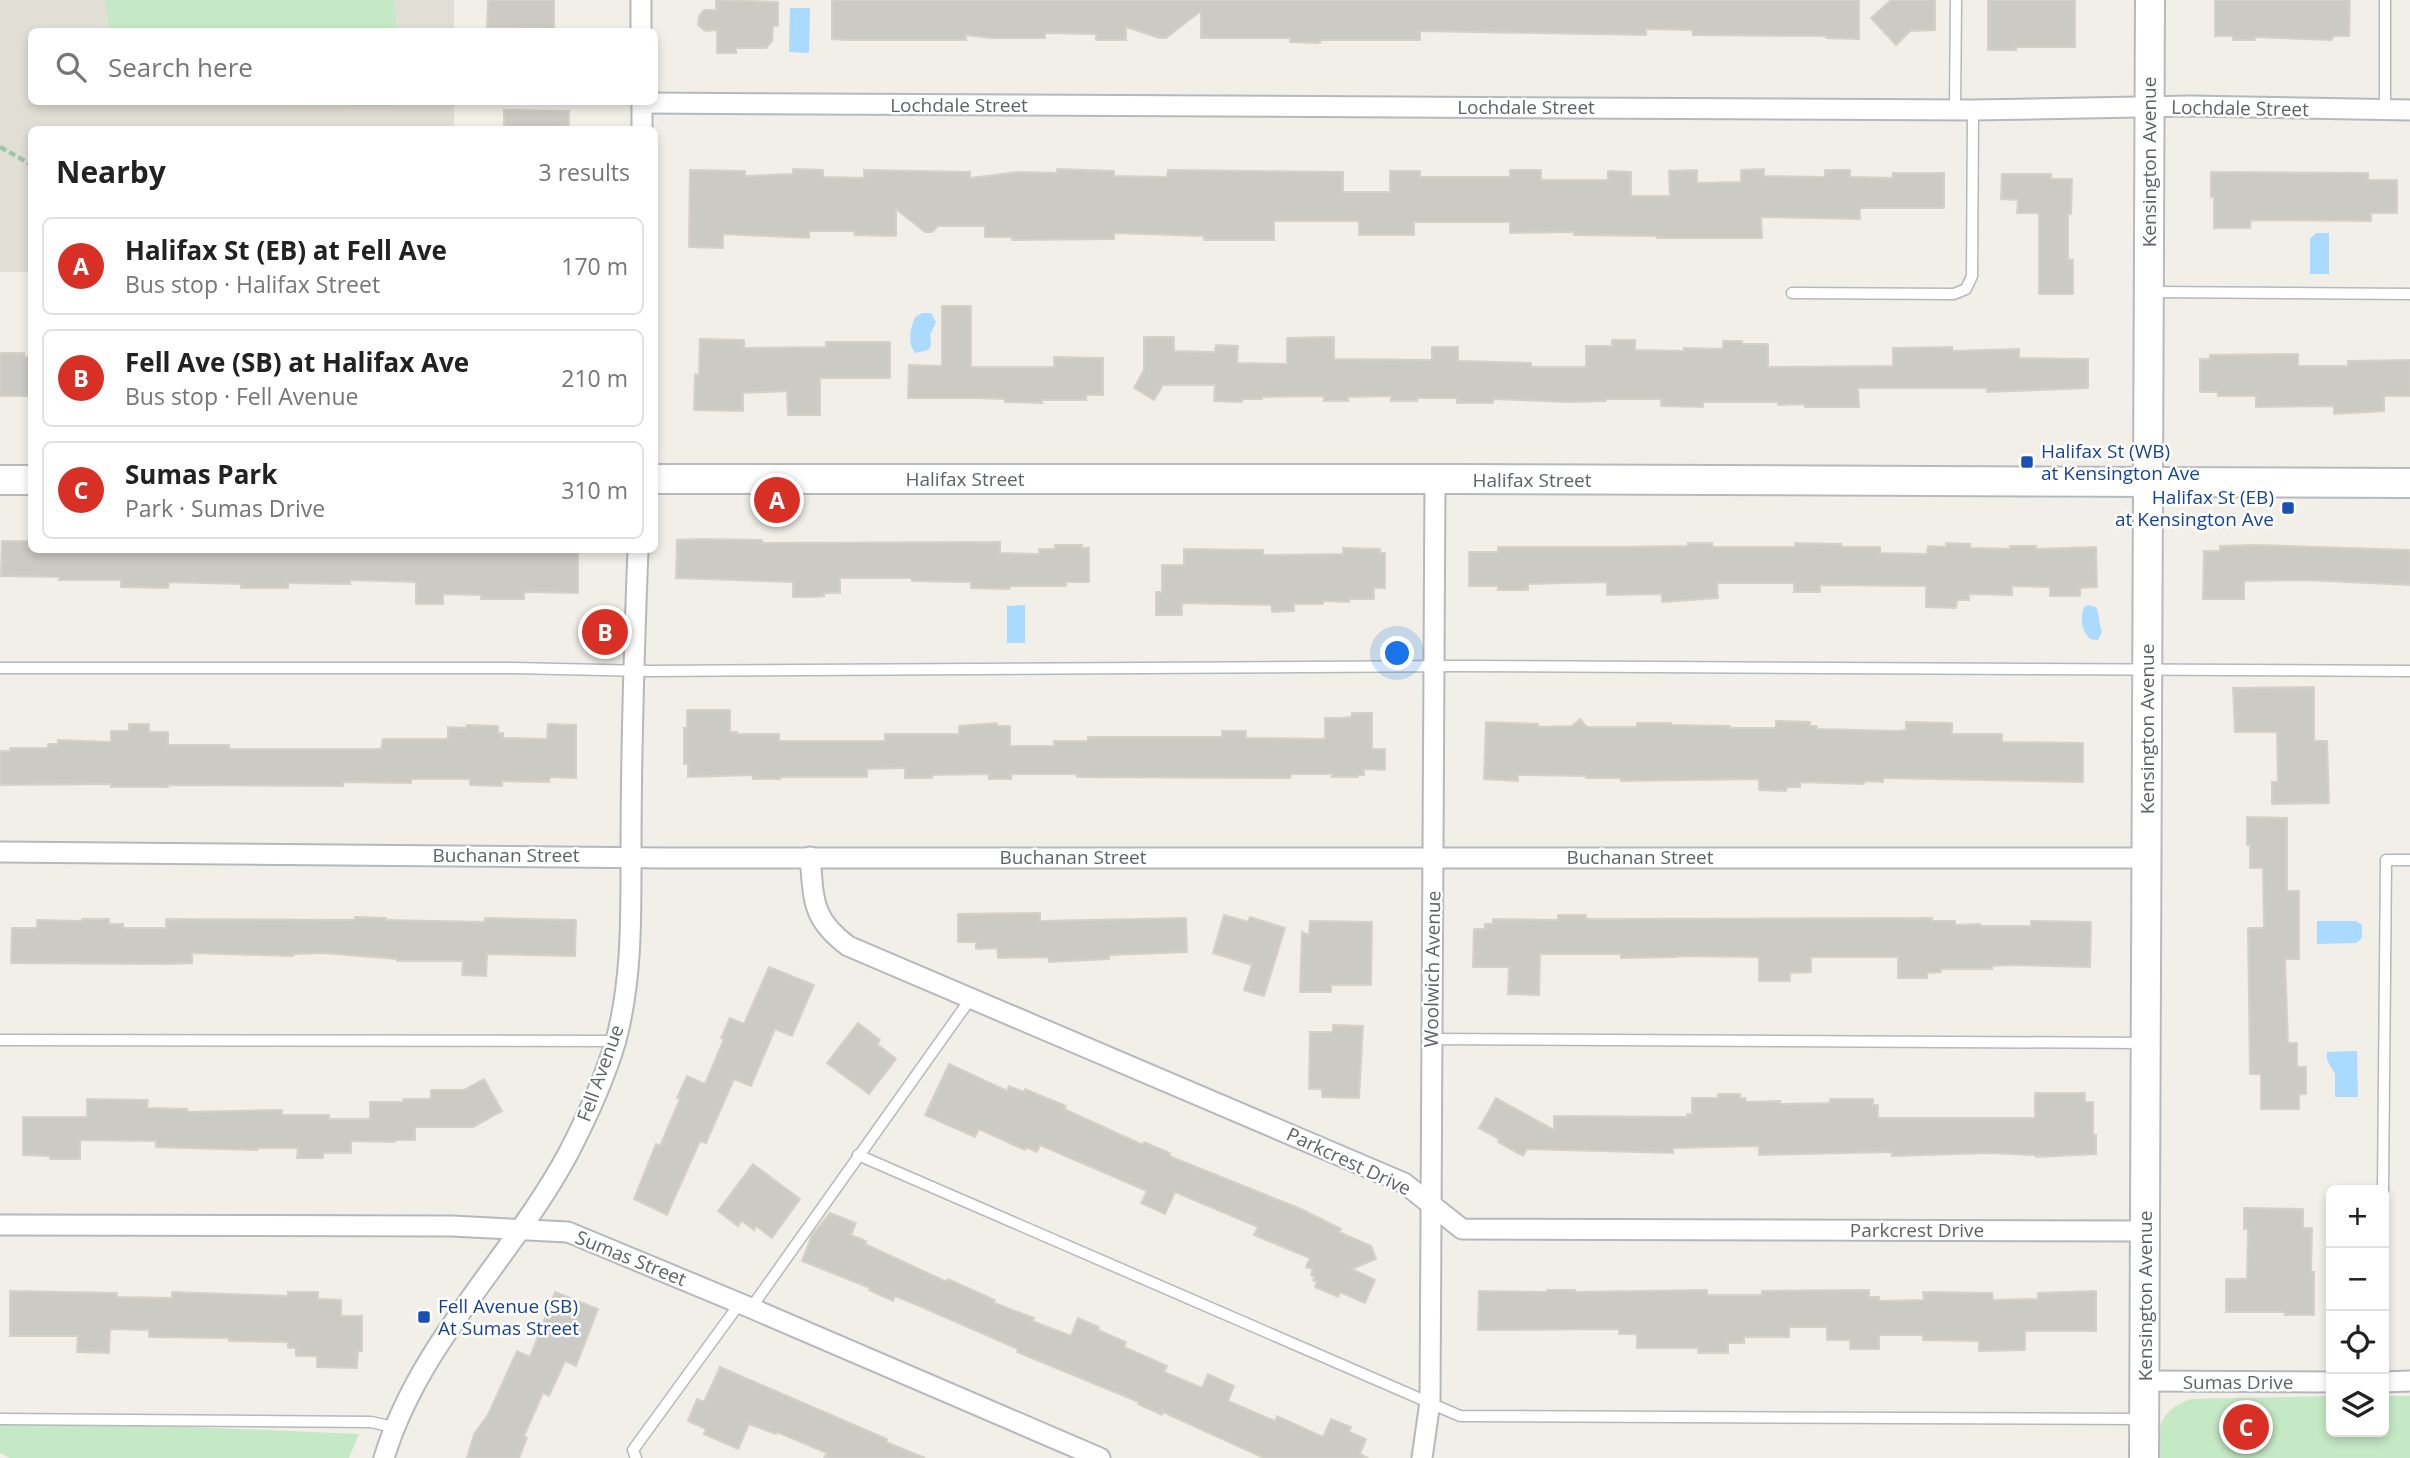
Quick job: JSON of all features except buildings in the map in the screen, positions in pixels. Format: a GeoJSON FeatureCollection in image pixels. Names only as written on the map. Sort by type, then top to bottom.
{"type":"FeatureCollection","features":[{"type":"Feature","properties":{"kind":"street"},"geometry":{"type":"LineString","coordinates":[[641,0],[641,28]]}},
{"type":"Feature","properties":{"kind":"street","name":"Kensington Avenue"},"geometry":{"type":"LineString","coordinates":[[2144,1458],[2150,0]]}},
{"type":"Feature","properties":{"kind":"street","name":"Lochdale Street"},"geometry":{"type":"LineString","coordinates":[[658,102],[1964,110],[2190,106],[2410,110]]}},
{"type":"Feature","properties":{"kind":"street"},"geometry":{"type":"LineString","coordinates":[[642,105],[642,126]]}},
{"type":"Feature","properties":{"kind":"street","name":"Halifax Street"},"geometry":{"type":"LineString","coordinates":[[658,479],[2410,483]]}},
{"type":"Feature","properties":{"kind":"street","name":"Woolwich Avenue"},"geometry":{"type":"LineString","coordinates":[[1422,1458],[1430,1402],[1435,479]]}},
{"type":"Feature","properties":{"kind":"street"},"geometry":{"type":"LineString","coordinates":[[0,480],[28,480]]}},
{"type":"Feature","properties":{"kind":"street","name":"Fell Avenue"},"geometry":{"type":"LineString","coordinates":[[384,1458],[393,1427],[425,1367],[538,1204],[569,1152],[615,1041],[628,966],[638,553]]}},
{"type":"Feature","properties":{"kind":"street","name":"Buchanan Street"},"geometry":{"type":"LineString","coordinates":[[0,852],[810,857],[2146,858]]}},
{"type":"Feature","properties":{"kind":"street","name":"Parkcrest Drive"},"geometry":{"type":"LineString","coordinates":[[810,857],[818,916],[830,933],[848,946],[1404,1183],[1462,1229],[2144,1231]]}},
{"type":"Feature","properties":{"kind":"street","name":"Sumas Street"},"geometry":{"type":"LineString","coordinates":[[0,1225],[452,1226],[568,1232],[1100,1458]]}},
{"type":"Feature","properties":{"kind":"street","name":"Sumas Drive"},"geometry":{"type":"LineString","coordinates":[[2145,1381],[2326,1382]]}},
{"type":"Feature","properties":{"kind":"street"},"geometry":{"type":"LineString","coordinates":[[2389,1382],[2410,1381]]}},
{"type":"Feature","properties":{"kind":"lane"},"geometry":{"type":"LineString","coordinates":[[1792,293],[1954,294],[1966,289],[1972,276],[1956,0]]}},
{"type":"Feature","properties":{"kind":"lane"},"geometry":{"type":"LineString","coordinates":[[2385,0],[2385,110]]}},
{"type":"Feature","properties":{"kind":"lane"},"geometry":{"type":"LineString","coordinates":[[2149,292],[2410,294]]}},
{"type":"Feature","properties":{"kind":"lane"},"geometry":{"type":"LineString","coordinates":[[0,667],[634,670],[1433,666],[2410,671]]}},
{"type":"Feature","properties":{"kind":"lane"},"geometry":{"type":"LineString","coordinates":[[2384,1185],[2386,860],[2410,860]]}},
{"type":"Feature","properties":{"kind":"lane"},"geometry":{"type":"LineString","coordinates":[[636,1458],[633,1450],[746,1306],[971,998]]}},
{"type":"Feature","properties":{"kind":"lane"},"geometry":{"type":"LineString","coordinates":[[1431,1039],[2146,1044]]}},
{"type":"Feature","properties":{"kind":"lane"},"geometry":{"type":"LineString","coordinates":[[0,1040],[615,1041]]}},
{"type":"Feature","properties":{"kind":"lane"},"geometry":{"type":"LineString","coordinates":[[858,1155],[1460,1416],[2144,1419]]}},
{"type":"Feature","properties":{"kind":"lane"},"geometry":{"type":"LineString","coordinates":[[0,1419],[371,1422],[393,1427]]}},
{"type":"Feature","properties":{"kind":"path"},"geometry":{"type":"LineString","coordinates":[[0,147],[28,163]]}},
{"type":"Feature","properties":{"kind":"shaded area"},"geometry":{"type":"Polygon","coordinates":[[[0,0],[454,0],[454,28],[28,28],[28,105],[454,105],[454,126],[28,126],[28,272],[0,272],[0,0]]]}},
{"type":"Feature","properties":{"kind":"green space"},"geometry":{"type":"Polygon","coordinates":[[[105,0],[394,0],[397,28],[110,28],[105,0]]]}},
{"type":"Feature","properties":{"kind":"green space"},"geometry":{"type":"Polygon","coordinates":[[[252,105],[396,105],[381,106],[252,105]]]}},
{"type":"Feature","properties":{"kind":"green space"},"geometry":{"type":"Polygon","coordinates":[[[2326,1396],[2326,1437],[2389,1437],[2389,1396],[2410,1396],[2410,1458],[2157,1458],[2162,1421],[2173,1408],[2191,1399],[2326,1396]]]}},
{"type":"Feature","properties":{"kind":"green space"},"geometry":{"type":"Polygon","coordinates":[[[0,1419],[359,1434],[349,1458],[10,1458],[0,1453],[0,1419]]]}},
{"type":"Feature","properties":{"kind":"water"},"geometry":{"type":"Polygon","coordinates":[[[790,8],[810,8],[809,53],[789,52],[790,8]]]}},
{"type":"Feature","properties":{"kind":"water"},"geometry":{"type":"Polygon","coordinates":[[[2316,233],[2329,233],[2329,274],[2310,274],[2310,239],[2316,233]]]}},
{"type":"Feature","properties":{"kind":"water"},"geometry":{"type":"Polygon","coordinates":[[[931,313],[936,322],[930,335],[931,346],[928,350],[916,353],[911,345],[911,330],[916,316],[931,313]]]}},
{"type":"Feature","properties":{"kind":"water"},"geometry":{"type":"Polygon","coordinates":[[[1025,605],[1025,643],[1007,643],[1007,606],[1025,605]]]}},
{"type":"Feature","properties":{"kind":"water"},"geometry":{"type":"Polygon","coordinates":[[[2088,605],[2096,607],[2098,613],[2102,632],[2098,640],[2090,639],[2083,628],[2083,611],[2088,605]]]}},
{"type":"Feature","properties":{"kind":"water"},"geometry":{"type":"Polygon","coordinates":[[[2317,921],[2356,921],[2362,925],[2362,938],[2356,943],[2317,944],[2317,921]]]}},
{"type":"Feature","properties":{"kind":"water"},"geometry":{"type":"Polygon","coordinates":[[[2357,1051],[2358,1097],[2335,1097],[2335,1074],[2327,1060],[2327,1052],[2357,1051]]]}},
{"type":"Feature","properties":{"kind":"place","name":"Halifax St (WB) at Kensington Ave"},"geometry":{"type":"Point","coordinates":[2027,462]}},
{"type":"Feature","properties":{"kind":"place","name":"Halifax St (EB) at Fell Ave"},"geometry":{"type":"Point","coordinates":[777,500]}},
{"type":"Feature","properties":{"kind":"place","name":"Halifax St (EB) at Kensington Ave"},"geometry":{"type":"Point","coordinates":[2288,508]}},
{"type":"Feature","properties":{"kind":"place","name":"Fell Ave (SB) at Halifax Ave"},"geometry":{"type":"Point","coordinates":[605,632]}},
{"type":"Feature","properties":{"kind":"place","name":"Fell Avenue (SB) At Sumas Street"},"geometry":{"type":"Point","coordinates":[424,1317]}},
{"type":"Feature","properties":{"kind":"place","name":"Sumas Park"},"geometry":{"type":"Point","coordinates":[2246,1427]}}]}
